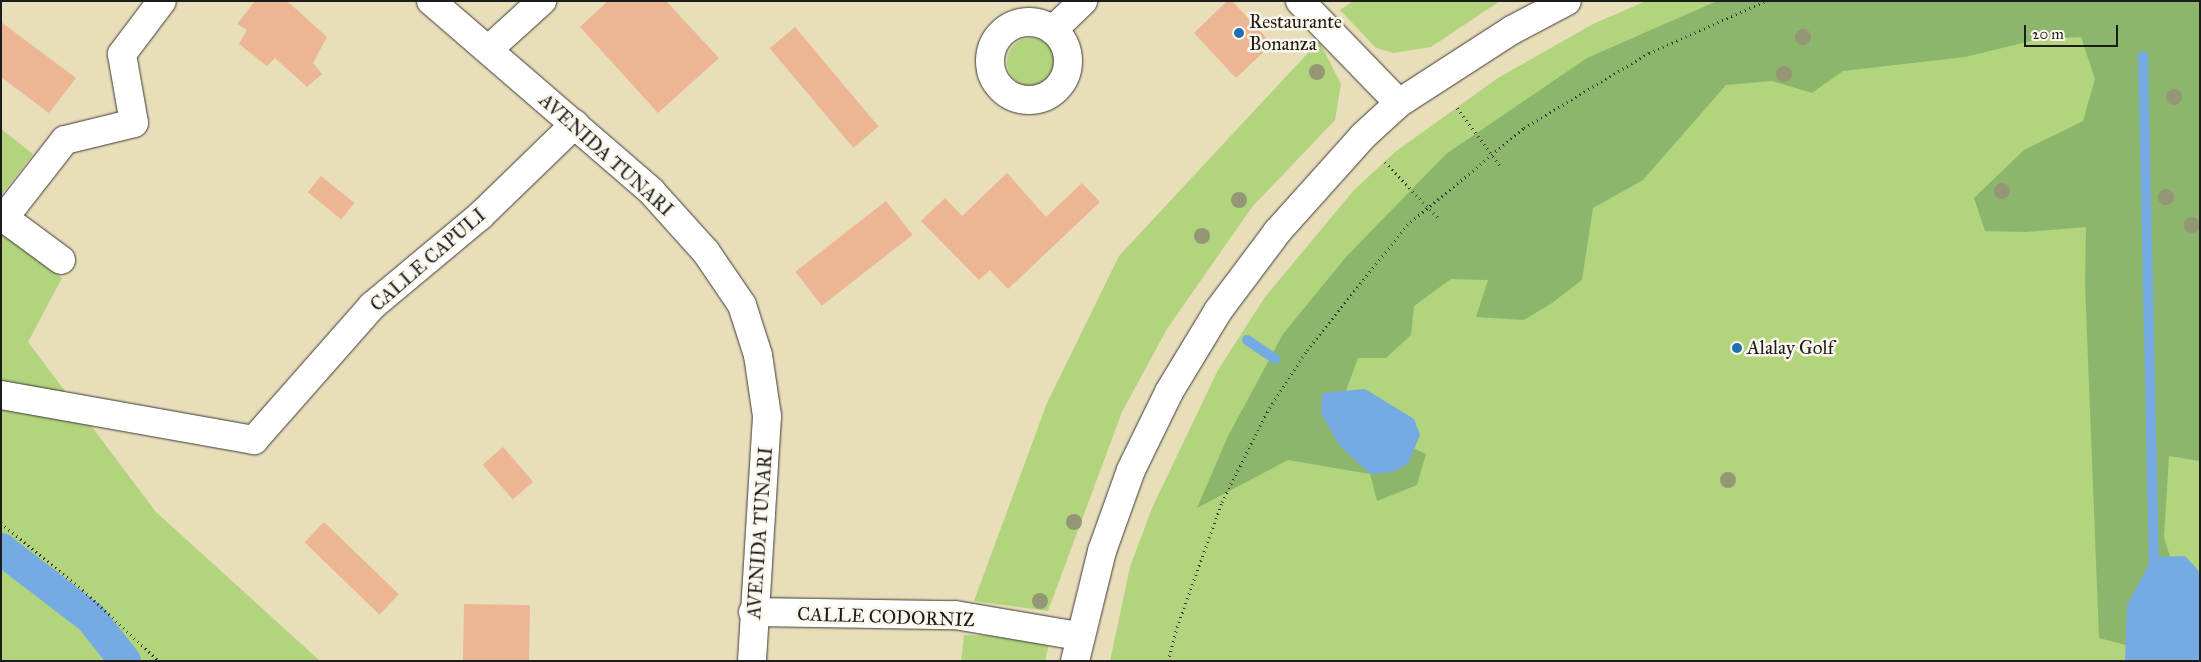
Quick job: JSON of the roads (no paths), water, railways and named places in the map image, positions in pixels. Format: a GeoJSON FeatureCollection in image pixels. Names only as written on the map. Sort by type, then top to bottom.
{"type":"FeatureCollection","features":[{"type":"Feature","properties":{"kind":"street"},"geometry":{"type":"LineString","coordinates":[[61,260],[4,218],[65,140],[134,123],[122,54],[162,1]]}},
{"type":"Feature","properties":{"kind":"street","name":"AVENIDA TUNARI"},"geometry":{"type":"LineString","coordinates":[[430,1],[489,49],[657,197],[706,252],[742,305],[758,355],[767,416],[753,612],[752,661]]}},
{"type":"Feature","properties":{"kind":"street"},"geometry":{"type":"LineString","coordinates":[[489,49],[542,1]]}},
{"type":"Feature","properties":{"kind":"street"},"geometry":{"type":"LineString","coordinates":[[1053,30],[1083,1]]}},
{"type":"Feature","properties":{"kind":"street"},"geometry":{"type":"LineString","coordinates":[[1300,1],[1399,103]]}},
{"type":"Feature","properties":{"kind":"street"},"geometry":{"type":"LineString","coordinates":[[1077,648],[1102,551],[1130,470],[1169,392],[1218,310],[1277,232],[1362,136],[1399,103],[1512,30],[1567,1]]}},
{"type":"Feature","properties":{"kind":"street","name":"CALLE CAPULI"},"geometry":{"type":"LineString","coordinates":[[1,395],[254,440],[288,404],[372,306],[480,216],[575,124]]}},
{"type":"Feature","properties":{"kind":"street","name":"CALLE CODORNIZ"},"geometry":{"type":"LineString","coordinates":[[753,612],[955,615],[1077,648]]}},
{"type":"Feature","properties":{"kind":"water"},"geometry":{"type":"Polygon","coordinates":[[[1365,389],[1414,419],[1420,435],[1408,464],[1393,472],[1370,474],[1339,445],[1321,413],[1322,393],[1365,389]]]}},
{"type":"Feature","properties":{"kind":"water"},"geometry":{"type":"Polygon","coordinates":[[[2185,556],[2198,570],[2200,579],[2200,661],[2125,661],[2127,605],[2153,557],[2185,556]]]}},
{"type":"Feature","properties":{"kind":"waterway"},"geometry":{"type":"LineString","coordinates":[[2143,56],[2154,570]]}},
{"type":"Feature","properties":{"kind":"waterway"},"geometry":{"type":"LineString","coordinates":[[1247,340],[1275,359]]}},
{"type":"Feature","properties":{"kind":"waterway"},"geometry":{"type":"LineString","coordinates":[[1,549],[91,618],[125,661]]}},
{"type":"Feature","properties":{"kind":"place","name":"Restaurante Bonanza"},"geometry":{"type":"Point","coordinates":[1239,33]}},
{"type":"Feature","properties":{"kind":"place","name":"Alalay Golf"},"geometry":{"type":"Point","coordinates":[1737,348]}}]}
